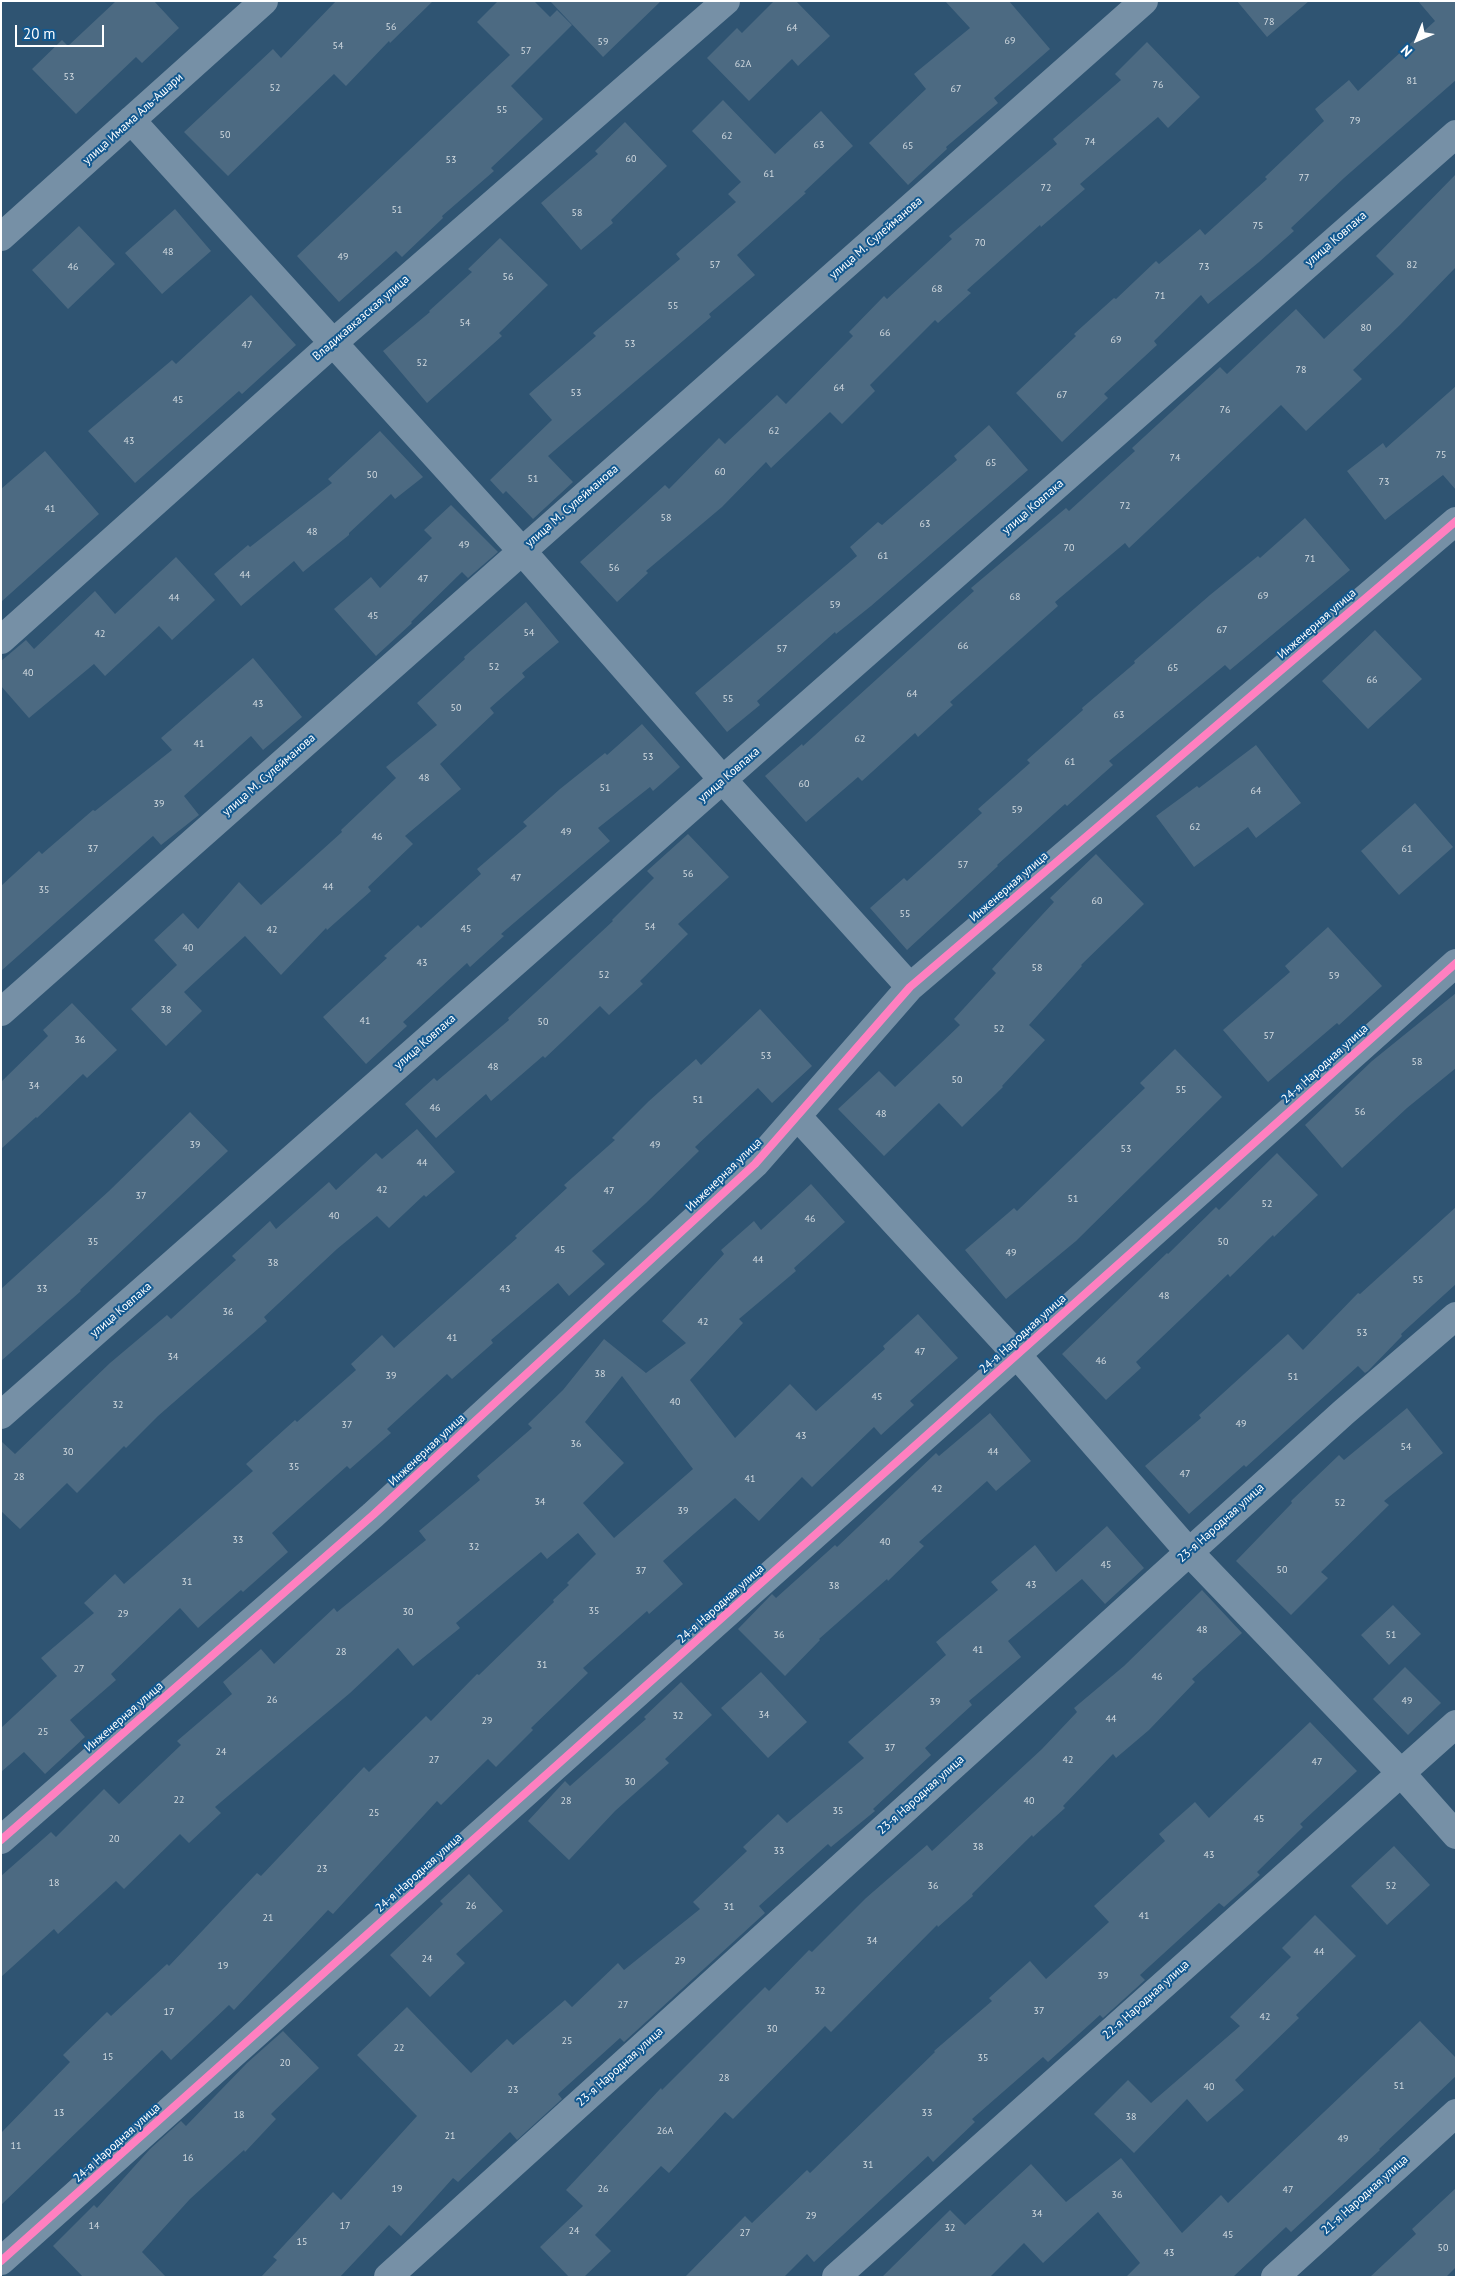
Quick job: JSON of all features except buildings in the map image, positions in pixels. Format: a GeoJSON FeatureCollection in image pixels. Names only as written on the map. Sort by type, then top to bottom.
{"type":"FeatureCollection","features":[{"type":"Feature","properties":{"kind":"street","name":"улица Имама Аль-Ашари"},"geometry":{"type":"LineString","coordinates":[[1,237],[264,1]]}},
{"type":"Feature","properties":{"kind":"street","name":"Владикавказская улица"},"geometry":{"type":"LineString","coordinates":[[1,640],[332,343],[726,1]]}},
{"type":"Feature","properties":{"kind":"street","name":"улица М. Сулейманова"},"geometry":{"type":"LineString","coordinates":[[1,1012],[1144,1]]}},
{"type":"Feature","properties":{"kind":"street"},"geometry":{"type":"LineString","coordinates":[[132,120],[522,551],[723,780],[910,987]]}},
{"type":"Feature","properties":{"kind":"street","name":"улица Ковпака"},"geometry":{"type":"LineString","coordinates":[[1,1415],[1456,134]]}},
{"type":"Feature","properties":{"kind":"street","name":"Инженерная улица"},"geometry":{"type":"LineString","coordinates":[[1,1840],[373,1515],[755,1164],[910,987],[1456,521]]}},
{"type":"Feature","properties":{"kind":"street","name":"24-я Народная улица"},"geometry":{"type":"LineString","coordinates":[[1,2261],[1456,963]]}},
{"type":"Feature","properties":{"kind":"street"},"geometry":{"type":"LineString","coordinates":[[797,1116],[1017,1355],[1189,1552],[1401,1773],[1456,1835]]}},
{"type":"Feature","properties":{"kind":"street","name":"23-я Народная улица"},"geometry":{"type":"LineString","coordinates":[[388,2277],[1344,1412],[1456,1316]]}},
{"type":"Feature","properties":{"kind":"street","name":"22-я Народная улица"},"geometry":{"type":"LineString","coordinates":[[836,2277],[1456,1724]]}},
{"type":"Feature","properties":{"kind":"street","name":"21-я Народная улица"},"geometry":{"type":"LineString","coordinates":[[1275,2277],[1456,2113]]}},
{"type":"Feature","properties":{"kind":"cycle path"},"geometry":{"type":"LineString","coordinates":[[1,1840],[373,1515],[755,1164],[910,987],[1456,521]]}},
{"type":"Feature","properties":{"kind":"cycle path"},"geometry":{"type":"LineString","coordinates":[[1,2261],[1456,963]]}}]}
